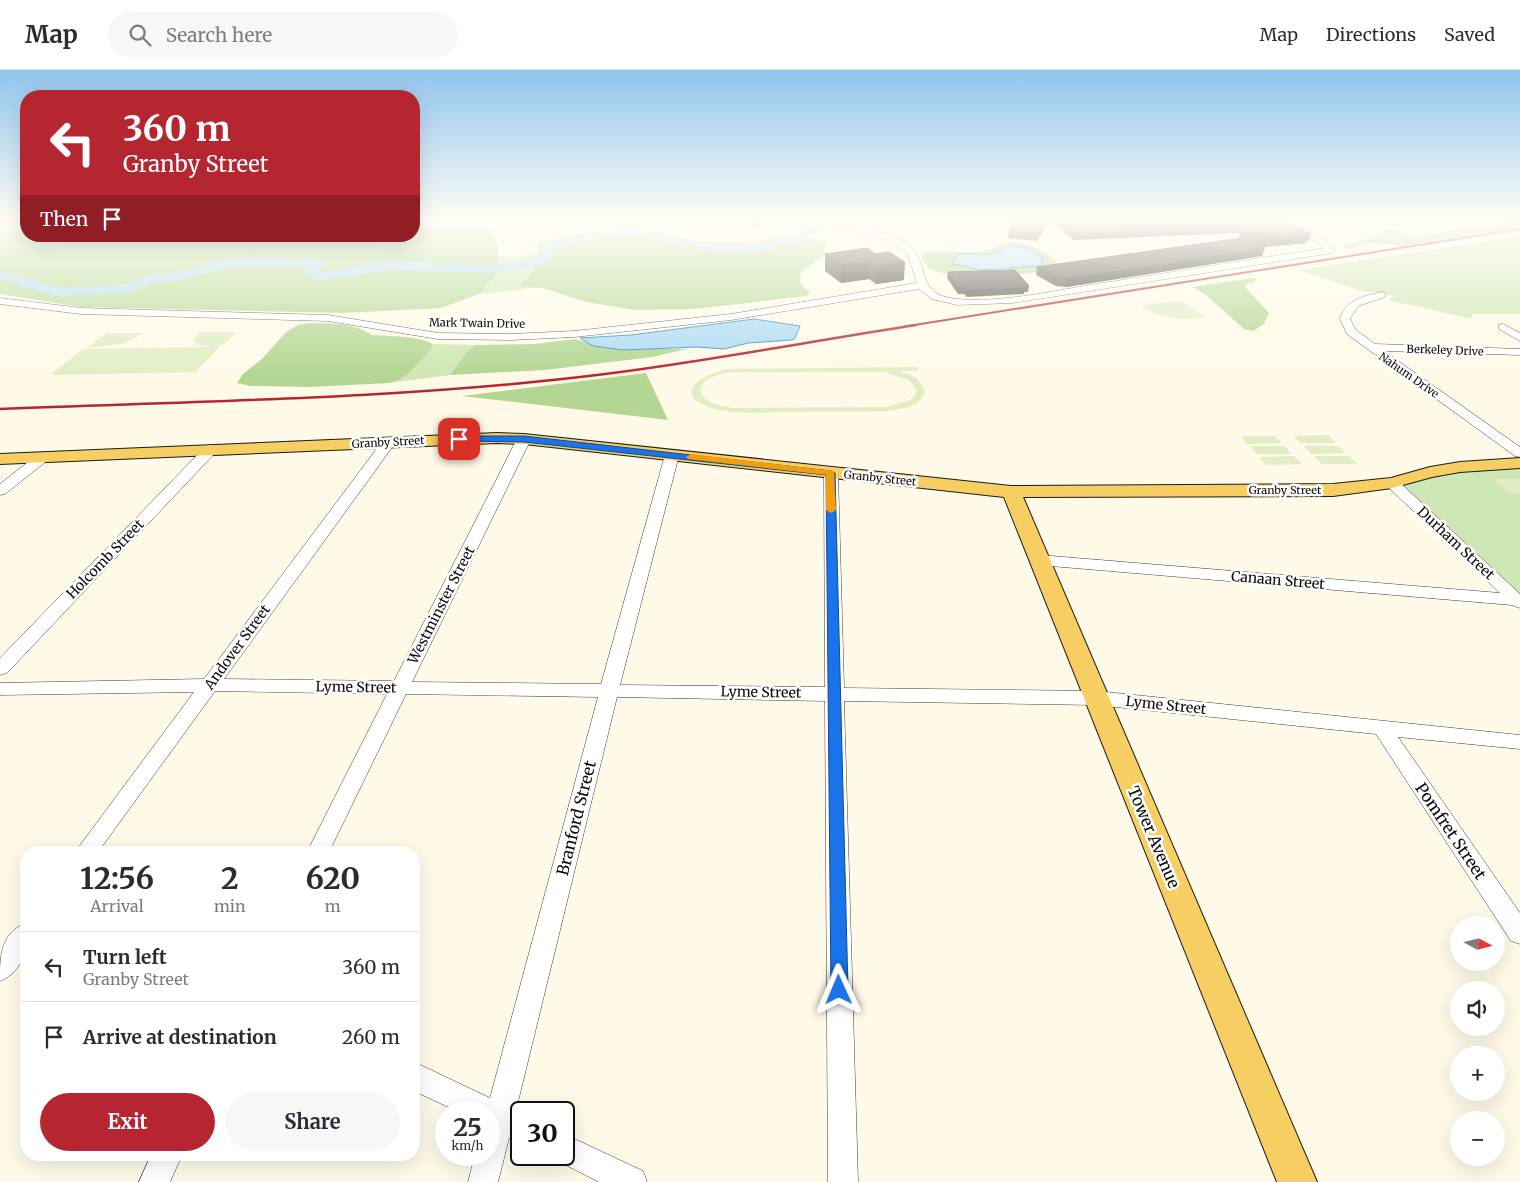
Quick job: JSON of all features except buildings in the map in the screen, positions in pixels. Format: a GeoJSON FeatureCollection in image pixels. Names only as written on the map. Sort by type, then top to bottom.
{"type":"FeatureCollection","features":[{"type":"Feature","properties":{"kind":"main road","name":"Granby Street"},"geometry":{"type":"LineString","coordinates":[[0,459],[459,439],[524,439],[1011,492],[1333,490],[1392,483],[1430,472],[1460,467],[1520,463]]}},
{"type":"Feature","properties":{"kind":"main road","name":"Tower Avenue"},"geometry":{"type":"LineString","coordinates":[[1011,492],[1297,1182]]}},
{"type":"Feature","properties":{"kind":"street"},"geometry":{"type":"LineString","coordinates":[[918,272],[923,285],[932,296],[952,301],[1012,300],[1192,272]]}},
{"type":"Feature","properties":{"kind":"street","name":"Mark Twain Drive"},"geometry":{"type":"LineString","coordinates":[[0,301],[81,311],[328,318],[430,335],[520,337],[581,333],[739,316],[923,285]]}},
{"type":"Feature","properties":{"kind":"street","name":"Nahum Drive"},"geometry":{"type":"LineString","coordinates":[[1382,295],[1356,303],[1345,316],[1346,324],[1351,332],[1520,454]]}},
{"type":"Feature","properties":{"kind":"street"},"geometry":{"type":"LineString","coordinates":[[1504,327],[1520,338]]}},
{"type":"Feature","properties":{"kind":"street","name":"Berkeley Drive"},"geometry":{"type":"LineString","coordinates":[[1370,347],[1520,352]]}},
{"type":"Feature","properties":{"kind":"street","name":"Westminster Street"},"geometry":{"type":"LineString","coordinates":[[321,846],[524,439]]}},
{"type":"Feature","properties":{"kind":"street","name":"Andover Street"},"geometry":{"type":"LineString","coordinates":[[90,846],[389,442]]}},
{"type":"Feature","properties":{"kind":"street","name":"Holcomb Street"},"geometry":{"type":"LineString","coordinates":[[0,669],[211,450]]}},
{"type":"Feature","properties":{"kind":"street","name":"Branford Street"},"geometry":{"type":"LineString","coordinates":[[500,1118],[609,690],[672,455]]}},
{"type":"Feature","properties":{"kind":"street"},"geometry":{"type":"LineString","coordinates":[[0,491],[43,457]]}},
{"type":"Feature","properties":{"kind":"street"},"geometry":{"type":"LineString","coordinates":[[831,473],[843,1182]]}},
{"type":"Feature","properties":{"kind":"street","name":"Durham Street"},"geometry":{"type":"LineString","coordinates":[[1392,483],[1519,602]]}},
{"type":"Feature","properties":{"kind":"street","name":"Canaan Street"},"geometry":{"type":"LineString","coordinates":[[1039,560],[1519,602]]}},
{"type":"Feature","properties":{"kind":"street","name":"Lyme Street"},"geometry":{"type":"LineString","coordinates":[[0,689],[210,685],[1096,698],[1520,742]]}},
{"type":"Feature","properties":{"kind":"street","name":"Pomfret Street"},"geometry":{"type":"LineString","coordinates":[[1382,728],[1520,933]]}},
{"type":"Feature","properties":{"kind":"street"},"geometry":{"type":"LineString","coordinates":[[9,961],[20,944]]}},
{"type":"Feature","properties":{"kind":"street"},"geometry":{"type":"LineString","coordinates":[[420,1079],[465,1101]]}},
{"type":"Feature","properties":{"kind":"street"},"geometry":{"type":"LineString","coordinates":[[575,1154],[632,1182]]}},
{"type":"Feature","properties":{"kind":"street"},"geometry":{"type":"LineString","coordinates":[[154,1182],[164,1161]]}},
{"type":"Feature","properties":{"kind":"street","name":"Branford Street"},"geometry":{"type":"LineString","coordinates":[[483,1182],[487,1166]]}},
{"type":"Feature","properties":{"kind":"green space"},"geometry":{"type":"Polygon","coordinates":[[[0,272],[497,272],[485,285],[484,292],[441,308],[343,313],[81,307],[0,294],[0,272]]]}},
{"type":"Feature","properties":{"kind":"green space"},"geometry":{"type":"Polygon","coordinates":[[[497,272],[533,272],[526,278],[524,288],[529,289],[481,294],[485,292],[486,284],[497,272]]]}},
{"type":"Feature","properties":{"kind":"green space"},"geometry":{"type":"Polygon","coordinates":[[[533,272],[802,272],[799,276],[801,284],[810,293],[806,296],[694,309],[635,310],[586,302],[543,288],[521,287],[521,284],[533,272]]]}},
{"type":"Feature","properties":{"kind":"green space"},"geometry":{"type":"Polygon","coordinates":[[[939,272],[1035,272],[997,276],[939,272]]]}},
{"type":"Feature","properties":{"kind":"green space"},"geometry":{"type":"Polygon","coordinates":[[[1305,272],[1520,272],[1520,314],[1472,314],[1473,319],[1392,301],[1387,299],[1394,297],[1379,292],[1365,292],[1305,272]]]}},
{"type":"Feature","properties":{"kind":"green space"},"geometry":{"type":"Polygon","coordinates":[[[1256,279],[1255,282],[1246,284],[1245,287],[1269,313],[1264,324],[1253,331],[1244,329],[1205,294],[1192,287],[1256,279]]]}},
{"type":"Feature","properties":{"kind":"green space"},"geometry":{"type":"Polygon","coordinates":[[[1181,301],[1206,317],[1172,318],[1156,314],[1141,305],[1181,301]]]}},
{"type":"Feature","properties":{"kind":"green space"},"geometry":{"type":"Polygon","coordinates":[[[309,323],[350,326],[372,335],[415,338],[424,340],[434,346],[409,373],[390,383],[310,387],[251,386],[237,383],[243,374],[263,358],[286,332],[298,325],[309,323]]]}},
{"type":"Feature","properties":{"kind":"green space"},"geometry":{"type":"Polygon","coordinates":[[[199,332],[237,332],[222,346],[215,347],[220,347],[195,372],[50,375],[83,349],[212,347],[199,345],[193,341],[199,332]]]}},
{"type":"Feature","properties":{"kind":"green space"},"geometry":{"type":"Polygon","coordinates":[[[107,333],[145,333],[122,344],[87,348],[107,333]]]}},
{"type":"Feature","properties":{"kind":"green space"},"geometry":{"type":"Polygon","coordinates":[[[575,339],[612,349],[687,349],[652,357],[545,370],[450,375],[468,350],[477,345],[535,344],[575,339]]]}},
{"type":"Feature","properties":{"kind":"green space"},"geometry":{"type":"Polygon","coordinates":[[[434,344],[477,345],[468,350],[450,375],[395,382],[416,366],[434,344]]]}},
{"type":"Feature","properties":{"kind":"green space"},"geometry":{"type":"Polygon","coordinates":[[[917,367],[918,371],[899,371],[919,381],[925,392],[923,397],[914,404],[887,411],[739,412],[712,408],[700,403],[693,397],[692,391],[694,386],[700,380],[708,375],[727,369],[917,367]],[[735,372],[720,374],[710,378],[700,389],[709,401],[734,408],[886,407],[908,401],[914,397],[917,391],[909,380],[883,372],[735,372]]]}},
{"type":"Feature","properties":{"kind":"green space"},"geometry":{"type":"Polygon","coordinates":[[[646,373],[668,420],[462,396],[646,373]]]}},
{"type":"Feature","properties":{"kind":"green space"},"geometry":{"type":"Polygon","coordinates":[[[1328,435],[1336,443],[1301,443],[1294,436],[1328,435]]]}},
{"type":"Feature","properties":{"kind":"green space"},"geometry":{"type":"Polygon","coordinates":[[[1241,436],[1275,436],[1282,443],[1247,444],[1241,436]]]}},
{"type":"Feature","properties":{"kind":"green space"},"geometry":{"type":"Polygon","coordinates":[[[1250,446],[1284,446],[1292,454],[1257,454],[1250,446]]]}},
{"type":"Feature","properties":{"kind":"green space"},"geometry":{"type":"Polygon","coordinates":[[[1304,446],[1338,446],[1346,453],[1311,454],[1304,446]]]}},
{"type":"Feature","properties":{"kind":"green space"},"geometry":{"type":"Polygon","coordinates":[[[1294,456],[1302,464],[1266,465],[1259,457],[1294,456]]]}},
{"type":"Feature","properties":{"kind":"green space"},"geometry":{"type":"Polygon","coordinates":[[[1314,456],[1349,456],[1358,464],[1322,464],[1314,456]]]}},
{"type":"Feature","properties":{"kind":"green space"},"geometry":{"type":"Polygon","coordinates":[[[1520,463],[1520,600],[1392,483],[1408,478],[1520,463]]]}},
{"type":"Feature","properties":{"kind":"green space"},"geometry":{"type":"Polygon","coordinates":[[[1493,479],[1520,479],[1520,493],[1510,493],[1493,479]]]}},
{"type":"Feature","properties":{"kind":"water"},"geometry":{"type":"Polygon","coordinates":[[[754,319],[800,326],[795,338],[792,340],[748,343],[724,349],[697,347],[623,350],[593,346],[580,338],[631,335],[754,319]]]}},
{"type":"Feature","properties":{"kind":"waterway"},"geometry":{"type":"LineString","coordinates":[[0,275],[57,292],[127,289],[153,279],[177,277],[195,272]]}},
{"type":"Feature","properties":{"kind":"waterway"},"geometry":{"type":"LineString","coordinates":[[309,272],[318,277],[346,272]]}},
{"type":"Feature","properties":{"kind":"railway"},"geometry":{"type":"LineString","coordinates":[[908,326],[1249,272]]}},
{"type":"Feature","properties":{"kind":"railway"},"geometry":{"type":"LineString","coordinates":[[0,409],[303,398],[454,389],[605,374],[916,325]]}},
{"type":"Feature","properties":{"kind":"slow traffic"},"geometry":{"type":"LineString","coordinates":[[691,457],[831,473],[831,510]]}},
{"type":"Feature","properties":{"kind":"route"},"geometry":{"type":"LineString","coordinates":[[459,439],[524,439],[831,473],[839,990]]}}]}
